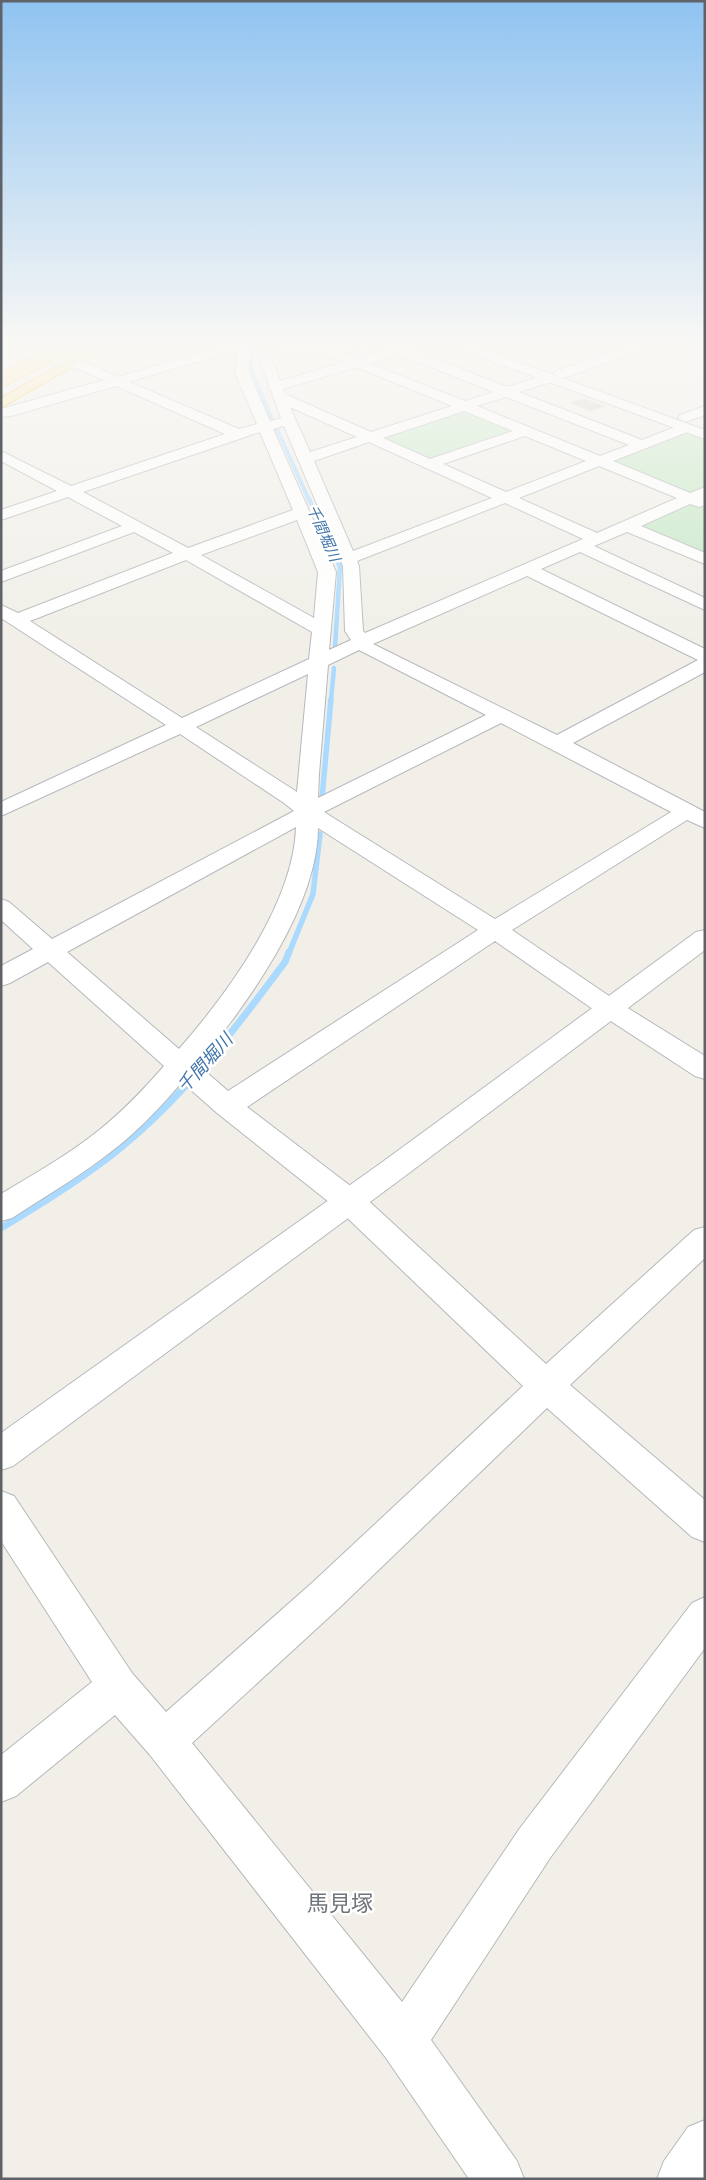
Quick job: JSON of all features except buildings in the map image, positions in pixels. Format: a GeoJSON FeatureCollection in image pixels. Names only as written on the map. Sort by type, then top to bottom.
{"type":"FeatureCollection","features":[{"type":"Feature","properties":{"kind":"street"},"geometry":{"type":"LineString","coordinates":[[1,515],[215,442]]}},
{"type":"Feature","properties":{"kind":"street"},"geometry":{"type":"LineString","coordinates":[[1,1209],[69,1167],[108,1139],[147,1104],[183,1067],[232,1001],[277,931],[292,896],[307,842],[308,774],[327,572],[271,442]]}},
{"type":"Feature","properties":{"kind":"street"},"geometry":{"type":"LineString","coordinates":[[299,442],[351,566],[354,631],[367,648],[557,743],[696,816]]}},
{"type":"Feature","properties":{"kind":"street"},"geometry":{"type":"LineString","coordinates":[[306,458],[355,442]]}},
{"type":"Feature","properties":{"kind":"street"},"geometry":{"type":"LineString","coordinates":[[380,442],[506,498],[705,605]]}},
{"type":"Feature","properties":{"kind":"street"},"geometry":{"type":"LineString","coordinates":[[429,464],[494,442]]}},
{"type":"Feature","properties":{"kind":"street"},"geometry":{"type":"LineString","coordinates":[[551,442],[599,462],[700,498]]}},
{"type":"Feature","properties":{"kind":"street"},"geometry":{"type":"LineString","coordinates":[[635,442],[643,445]]}},
{"type":"Feature","properties":{"kind":"street"},"geometry":{"type":"LineString","coordinates":[[348,558],[649,442]]}},
{"type":"Feature","properties":{"kind":"street"},"geometry":{"type":"LineString","coordinates":[[1,456],[187,554],[321,630]]}},
{"type":"Feature","properties":{"kind":"street"},"geometry":{"type":"LineString","coordinates":[[1,810],[363,642],[527,569],[700,498]]}},
{"type":"Feature","properties":{"kind":"street"},"geometry":{"type":"LineString","coordinates":[[6,613],[187,554],[300,513]]}},
{"type":"Feature","properties":{"kind":"street"},"geometry":{"type":"LineString","coordinates":[[628,526],[705,559]]}},
{"type":"Feature","properties":{"kind":"street"},"geometry":{"type":"LineString","coordinates":[[1,577],[134,527]]}},
{"type":"Feature","properties":{"kind":"street"},"geometry":{"type":"LineString","coordinates":[[527,569],[705,656]]}},
{"type":"Feature","properties":{"kind":"street"},"geometry":{"type":"LineString","coordinates":[[6,613],[181,728],[292,798],[308,812],[495,930],[609,1008],[705,1069]]}},
{"type":"Feature","properties":{"kind":"street"},"geometry":{"type":"LineString","coordinates":[[557,743],[705,664]]}},
{"type":"Feature","properties":{"kind":"street"},"geometry":{"type":"LineString","coordinates":[[1,977],[308,812],[501,715]]}},
{"type":"Feature","properties":{"kind":"street"},"geometry":{"type":"LineString","coordinates":[[218,1098],[495,930],[696,816]]}},
{"type":"Feature","properties":{"kind":"street"},"geometry":{"type":"LineString","coordinates":[[1,907],[218,1098],[350,1202],[546,1386],[705,1524]]}},
{"type":"Feature","properties":{"kind":"street"},"geometry":{"type":"LineString","coordinates":[[1,1454],[350,1202],[705,938]]}},
{"type":"Feature","properties":{"kind":"street"},"geometry":{"type":"LineString","coordinates":[[164,1741],[326,1595],[546,1386],[705,1239]]}},
{"type":"Feature","properties":{"kind":"street"},"geometry":{"type":"LineString","coordinates":[[1,1508],[118,1688],[164,1741],[403,2041],[499,2179]]}},
{"type":"Feature","properties":{"kind":"street"},"geometry":{"type":"LineString","coordinates":[[403,2041],[535,1843],[705,1616]]}},
{"type":"Feature","properties":{"kind":"street"},"geometry":{"type":"LineString","coordinates":[[1,1781],[118,1688]]}},
{"type":"Feature","properties":{"kind":"street"},"geometry":{"type":"LineString","coordinates":[[682,2179],[705,2144]]}},
{"type":"Feature","properties":{"kind":"green space"},"geometry":{"type":"Polygon","coordinates":[[[389,442],[482,442],[430,460],[389,442]]]}},
{"type":"Feature","properties":{"kind":"green space"},"geometry":{"type":"Polygon","coordinates":[[[663,442],[705,442],[705,486],[690,493],[613,462],[663,442]]]}},
{"type":"Feature","properties":{"kind":"green space"},"geometry":{"type":"Polygon","coordinates":[[[691,503],[705,508],[705,554],[641,526],[691,503]]]}},
{"type":"Feature","properties":{"kind":"waterway","name":"千間堀川"},"geometry":{"type":"LineString","coordinates":[[283,442],[309,500]]}},
{"type":"Feature","properties":{"kind":"waterway","name":"千間堀川"},"geometry":{"type":"LineString","coordinates":[[309,499],[340,567],[335,647]]}},
{"type":"Feature","properties":{"kind":"waterway","name":"千間堀川"},"geometry":{"type":"LineString","coordinates":[[331,700],[334,668]]}},
{"type":"Feature","properties":{"kind":"waterway","name":"千間堀川"},"geometry":{"type":"LineString","coordinates":[[322,798],[331,699]]}},
{"type":"Feature","properties":{"kind":"waterway","name":"千間堀川"},"geometry":{"type":"LineString","coordinates":[[289,953],[313,894],[320,834]]}},
{"type":"Feature","properties":{"kind":"waterway","name":"千間堀川"},"geometry":{"type":"LineString","coordinates":[[1,1228],[96,1167],[159,1114],[204,1066],[225,1040],[285,962],[289,952]]}},
{"type":"Feature","properties":{"kind":"district","name":"馬見塚"},"geometry":{"type":"Point","coordinates":[340,1903]}}]}
